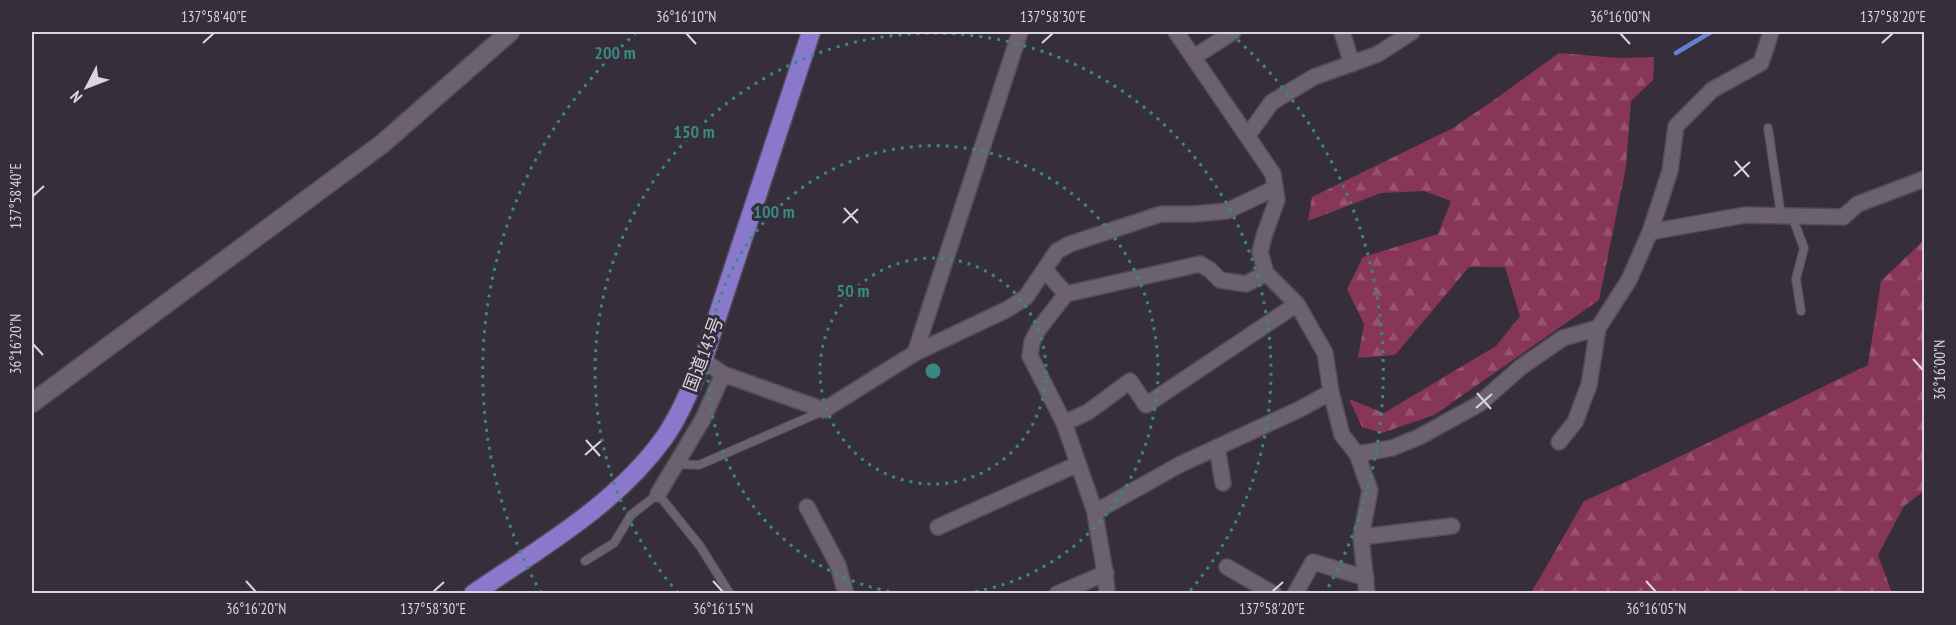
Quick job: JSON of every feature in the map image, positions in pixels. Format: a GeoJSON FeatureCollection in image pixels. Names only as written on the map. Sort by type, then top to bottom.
{"type":"FeatureCollection","features":[{"type":"Feature","properties":{"kind":"highway","name":"国道143号"},"geometry":{"type":"LineString","coordinates":[[473,594],[567,530],[603,502],[626,481],[664,437],[681,409],[703,360],[811,32]]}},
{"type":"Feature","properties":{"kind":"street"},"geometry":{"type":"LineString","coordinates":[[32,403],[382,144],[510,32]]}},
{"type":"Feature","properties":{"kind":"street"},"geometry":{"type":"LineString","coordinates":[[915,353],[1020,32]]}},
{"type":"Feature","properties":{"kind":"street"},"geometry":{"type":"LineString","coordinates":[[1176,32],[1273,174],[1277,200],[1260,252],[1266,273],[1297,304],[1325,353],[1331,392],[1342,435],[1357,454],[1370,490],[1361,537],[1366,586]]}},
{"type":"Feature","properties":{"kind":"street"},"geometry":{"type":"LineString","coordinates":[[1194,57],[1233,32]]}},
{"type":"Feature","properties":{"kind":"street"},"geometry":{"type":"LineString","coordinates":[[1342,32],[1352,64]]}},
{"type":"Feature","properties":{"kind":"street"},"geometry":{"type":"LineString","coordinates":[[1248,135],[1272,102],[1314,77],[1378,54],[1412,32]]}},
{"type":"Feature","properties":{"kind":"street"},"geometry":{"type":"LineString","coordinates":[[1559,442],[1575,422],[1589,385],[1598,328],[1629,280],[1650,232],[1670,171],[1676,126],[1712,90],[1761,63],[1771,32]]}},
{"type":"Feature","properties":{"kind":"street"},"geometry":{"type":"LineString","coordinates":[[1650,232],[1745,215],[1843,217],[1858,204],[1924,179]]}},
{"type":"Feature","properties":{"kind":"street"},"geometry":{"type":"LineString","coordinates":[[703,360],[723,374],[824,410],[915,353],[1008,309],[1026,297],[1057,252],[1070,244],[1161,214],[1227,211],[1275,188]]}},
{"type":"Feature","properties":{"kind":"street"},"geometry":{"type":"LineString","coordinates":[[1107,594],[1106,573],[1095,512],[1064,423],[1029,356],[1032,342],[1038,330],[1066,294],[1200,264],[1220,280],[1245,284],[1266,273]]}},
{"type":"Feature","properties":{"kind":"street"},"geometry":{"type":"LineString","coordinates":[[1044,270],[1066,294]]}},
{"type":"Feature","properties":{"kind":"street"},"geometry":{"type":"LineString","coordinates":[[1064,423],[1088,412],[1131,381],[1146,405],[1297,304]]}},
{"type":"Feature","properties":{"kind":"street"},"geometry":{"type":"LineString","coordinates":[[1357,454],[1392,447],[1419,437],[1479,404],[1521,367],[1563,338],[1598,328]]}},
{"type":"Feature","properties":{"kind":"street"},"geometry":{"type":"LineString","coordinates":[[657,494],[703,419],[723,374]]}},
{"type":"Feature","properties":{"kind":"street"},"geometry":{"type":"LineString","coordinates":[[1095,512],[1179,465],[1300,409],[1331,392]]}},
{"type":"Feature","properties":{"kind":"street"},"geometry":{"type":"LineString","coordinates":[[1217,447],[1223,483]]}},
{"type":"Feature","properties":{"kind":"street"},"geometry":{"type":"LineString","coordinates":[[938,527],[1078,464]]}},
{"type":"Feature","properties":{"kind":"street"},"geometry":{"type":"LineString","coordinates":[[807,507],[838,565],[846,594]]}},
{"type":"Feature","properties":{"kind":"street"},"geometry":{"type":"LineString","coordinates":[[1361,537],[1452,526]]}},
{"type":"Feature","properties":{"kind":"street"},"geometry":{"type":"LineString","coordinates":[[1295,594],[1314,562],[1366,586]]}},
{"type":"Feature","properties":{"kind":"street"},"geometry":{"type":"LineString","coordinates":[[1227,567],[1274,594]]}},
{"type":"Feature","properties":{"kind":"street"},"geometry":{"type":"LineString","coordinates":[[1057,594],[1106,573]]}},
{"type":"Feature","properties":{"kind":"lane"},"geometry":{"type":"LineString","coordinates":[[1768,129],[1787,216],[1804,248],[1796,279],[1801,311]]}},
{"type":"Feature","properties":{"kind":"lane"},"geometry":{"type":"LineString","coordinates":[[676,464],[699,465],[824,410]]}},
{"type":"Feature","properties":{"kind":"lane"},"geometry":{"type":"LineString","coordinates":[[585,561],[615,543],[631,515],[657,494],[700,546],[730,594]]}},
{"type":"Feature","properties":{"kind":"green space"},"geometry":{"type":"Polygon","coordinates":[[[1559,53],[1619,58],[1654,57],[1653,80],[1631,101],[1626,167],[1599,300],[1434,415],[1382,433],[1362,427],[1349,399],[1384,413],[1496,346],[1520,316],[1505,267],[1469,267],[1395,355],[1358,358],[1364,324],[1347,289],[1363,257],[1438,234],[1451,201],[1424,191],[1381,193],[1308,221],[1312,197],[1453,128],[1559,53]]]}},
{"type":"Feature","properties":{"kind":"green space"},"geometry":{"type":"Polygon","coordinates":[[[1924,240],[1924,491],[1904,506],[1878,555],[1892,593],[1531,593],[1584,501],[1868,365],[1881,281],[1924,240]]]}},
{"type":"Feature","properties":{"kind":"waterway"},"geometry":{"type":"LineString","coordinates":[[1676,53],[1711,32]]}}]}
